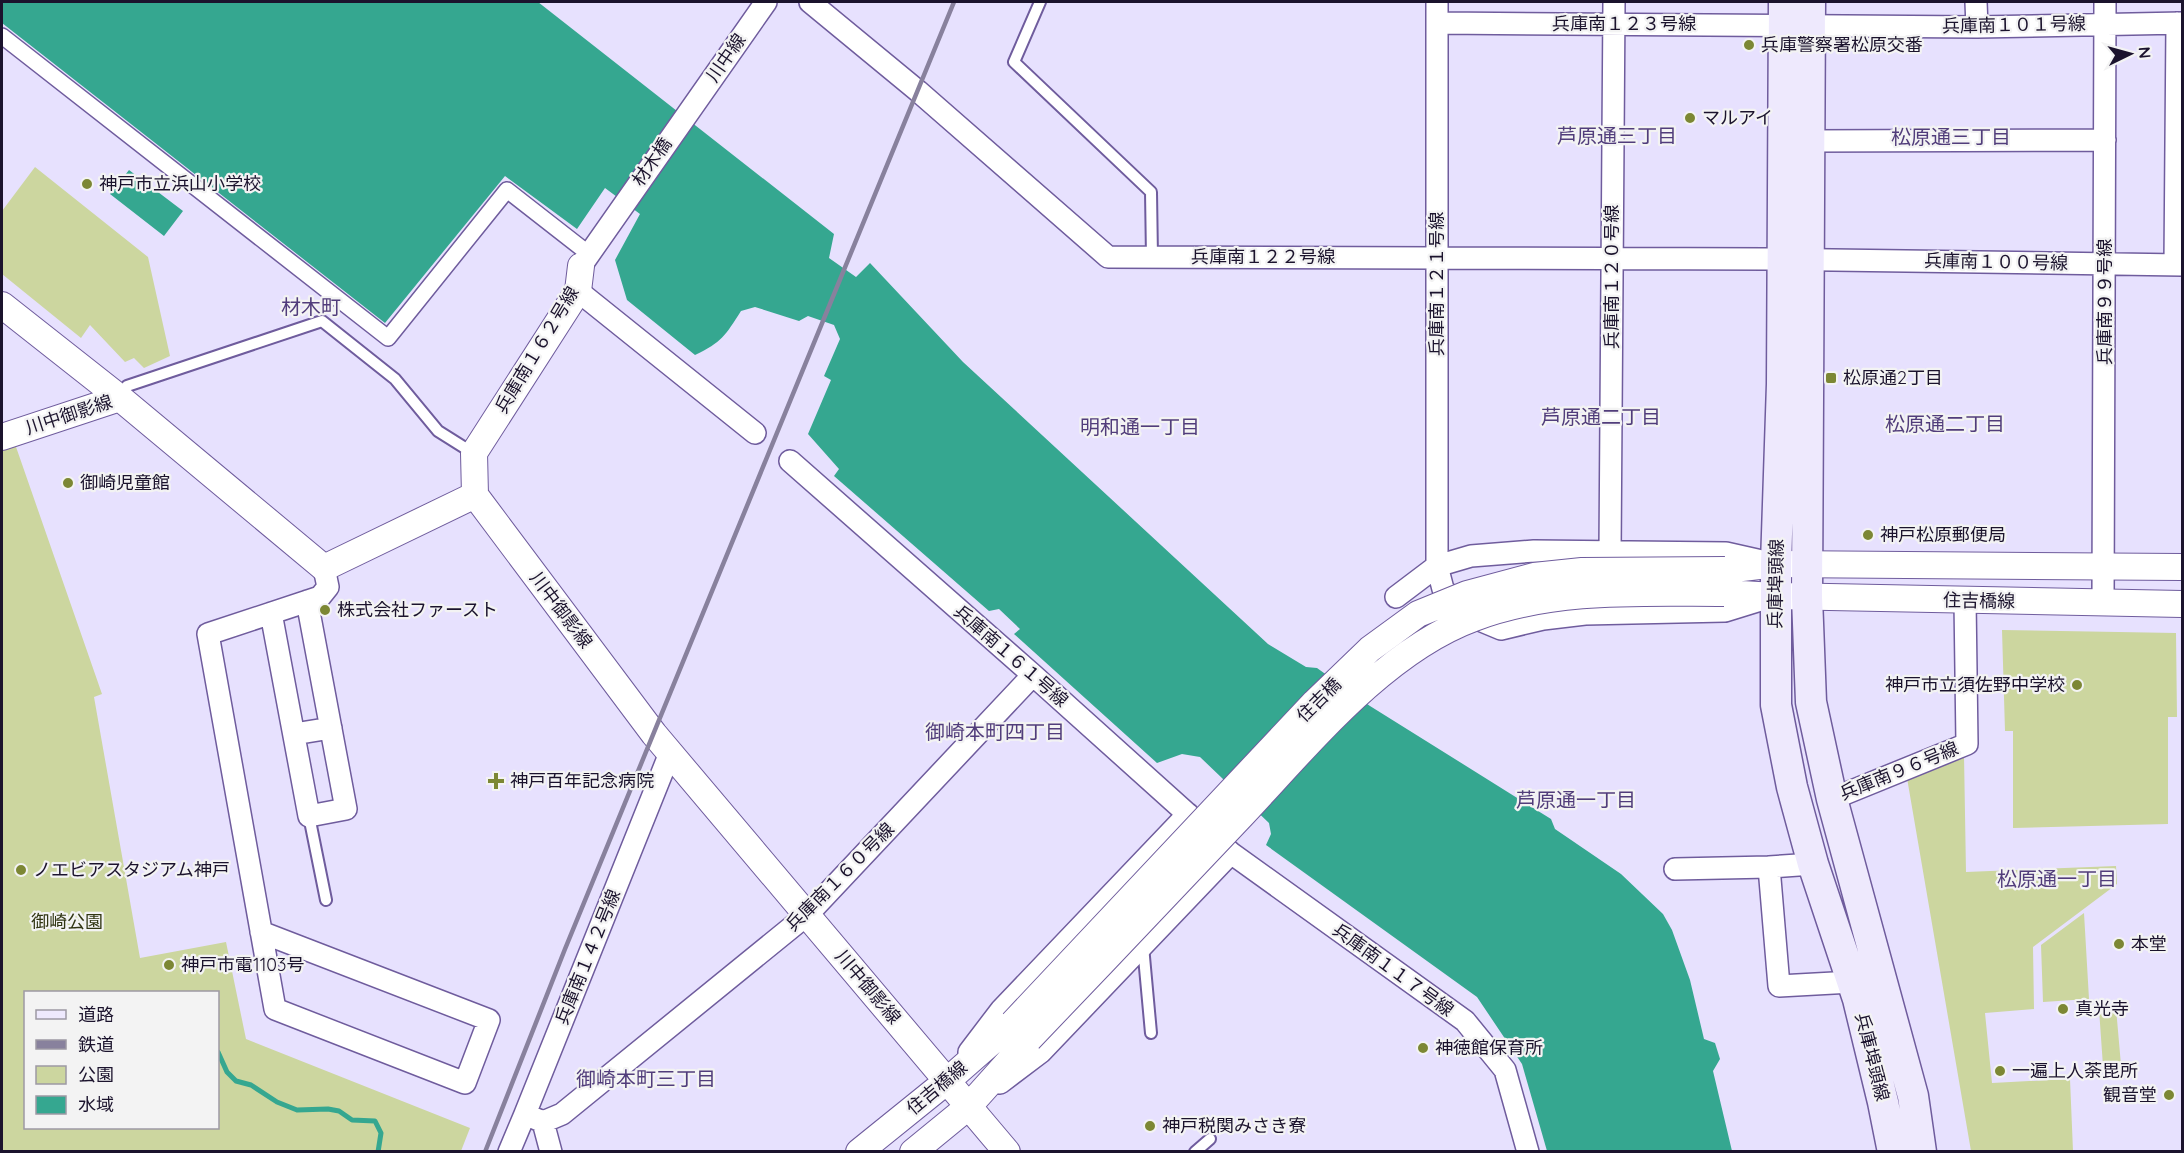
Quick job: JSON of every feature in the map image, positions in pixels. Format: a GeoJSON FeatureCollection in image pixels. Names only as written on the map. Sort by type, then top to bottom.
{"type":"FeatureCollection","features":[{"type":"Feature","properties":{"kind":"main road","name":"兵庫埠頭線"},"geometry":{"type":"LineString","coordinates":[[1797,13],[1810,141],[1782,384],[1775,596],[1776,705],[1791,787],[1813,864],[1865,991],[1913,1096],[1921,1152]]}},
{"type":"Feature","properties":{"kind":"main road","name":"兵庫埠頭線"},"geometry":{"type":"LineString","coordinates":[[1797,13],[1796,260],[1811,702],[1832,799],[1847,853],[1865,991],[1893,1152]]}},
{"type":"Feature","properties":{"kind":"main road"},"geometry":{"type":"LineString","coordinates":[[1813,864],[1847,853]]}},
{"type":"Feature","properties":{"kind":"street","name":"川中線"},"geometry":{"type":"LineString","coordinates":[[687,114],[766,2]]}},
{"type":"Feature","properties":{"kind":"street","name":"兵庫南１２２号線"},"geometry":{"type":"LineString","coordinates":[[810,2],[918,91],[1108,256],[1796,260]]}},
{"type":"Feature","properties":{"kind":"street","name":"兵庫南１２１号線"},"geometry":{"type":"LineString","coordinates":[[1437,2],[1437,566]]}},
{"type":"Feature","properties":{"kind":"street","name":"兵庫南１２０号線"},"geometry":{"type":"LineString","coordinates":[[1610,553],[1614,2]]}},
{"type":"Feature","properties":{"kind":"street"},"geometry":{"type":"LineString","coordinates":[[1976,2],[1977,27]]}},
{"type":"Feature","properties":{"kind":"street","name":"兵庫南９９号線"},"geometry":{"type":"LineString","coordinates":[[2103,603],[2105,2]]}},
{"type":"Feature","properties":{"kind":"street","name":"兵庫南１２３号線"},"geometry":{"type":"LineString","coordinates":[[1438,23],[1614,24],[1797,13]]}},
{"type":"Feature","properties":{"kind":"street","name":"兵庫南１０１号線"},"geometry":{"type":"LineString","coordinates":[[1797,13],[1977,27],[2180,23]]}},
{"type":"Feature","properties":{"kind":"street"},"geometry":{"type":"LineString","coordinates":[[2179,265],[2180,23]]}},
{"type":"Feature","properties":{"kind":"street"},"geometry":{"type":"LineString","coordinates":[[2,36],[388,338],[507,190],[585,260]]}},
{"type":"Feature","properties":{"kind":"street","name":"材木橋"},"geometry":{"type":"LineString","coordinates":[[618,211],[687,114]]}},
{"type":"Feature","properties":{"kind":"street"},"geometry":{"type":"LineString","coordinates":[[1810,141],[2105,140]]}},
{"type":"Feature","properties":{"kind":"street","name":"兵庫南１６２号線"},"geometry":{"type":"LineString","coordinates":[[474,453],[578,291],[585,260],[618,211]]}},
{"type":"Feature","properties":{"kind":"street","name":"兵庫南１００号線"},"geometry":{"type":"LineString","coordinates":[[1796,260],[2179,265]]}},
{"type":"Feature","properties":{"kind":"street"},"geometry":{"type":"LineString","coordinates":[[578,291],[755,433]]}},
{"type":"Feature","properties":{"kind":"street"},"geometry":{"type":"LineString","coordinates":[[2,304],[120,398]]}},
{"type":"Feature","properties":{"kind":"street","name":"川中御影線"},"geometry":{"type":"LineString","coordinates":[[2,437],[120,398],[324,568]]}},
{"type":"Feature","properties":{"kind":"street"},"geometry":{"type":"LineString","coordinates":[[261,932],[489,1020],[465,1083],[275,1010],[261,932],[208,634],[320,597],[328,587],[324,568],[475,495],[474,453]]}},
{"type":"Feature","properties":{"kind":"street","name":"兵庫南１６１号線"},"geometry":{"type":"LineString","coordinates":[[790,461],[1231,853]]}},
{"type":"Feature","properties":{"kind":"street","name":"川中御影線"},"geometry":{"type":"LineString","coordinates":[[475,495],[670,753],[1007,1152]]}},
{"type":"Feature","properties":{"kind":"street"},"geometry":{"type":"LineString","coordinates":[[1396,597],[1437,566],[1471,556],[1492,554],[1534,551],[1726,553],[1776,564]]}},
{"type":"Feature","properties":{"kind":"street","name":"住吉橋線"},"geometry":{"type":"LineString","coordinates":[[1725,581],[1776,564],[2182,567]]}},
{"type":"Feature","properties":{"kind":"street"},"geometry":{"type":"LineString","coordinates":[[1437,566],[1443,589],[1465,614],[1501,629],[1542,619],[1586,614],[1725,611],[1775,596]]}},
{"type":"Feature","properties":{"kind":"street","name":"住吉橋線"},"geometry":{"type":"LineString","coordinates":[[1725,581],[1775,596],[2182,604]]}},
{"type":"Feature","properties":{"kind":"street","name":"住吉橋"},"geometry":{"type":"LineString","coordinates":[[1021,1031],[1331,721],[1386,670],[1428,639],[1474,618],[1536,600],[1725,581]]}},
{"type":"Feature","properties":{"kind":"street","name":"兵庫南９６号線"},"geometry":{"type":"LineString","coordinates":[[1832,799],[1967,744],[1965,600]]}},
{"type":"Feature","properties":{"kind":"street"},"geometry":{"type":"LineString","coordinates":[[270,613],[309,816],[346,809],[307,601]]}},
{"type":"Feature","properties":{"kind":"street","name":"兵庫南１６０号線"},"geometry":{"type":"LineString","coordinates":[[534,1118],[562,1114],[808,914],[1033,675]]}},
{"type":"Feature","properties":{"kind":"street"},"geometry":{"type":"LineString","coordinates":[[294,734],[331,728]]}},
{"type":"Feature","properties":{"kind":"street","name":"兵庫南１４２号線"},"geometry":{"type":"LineString","coordinates":[[509,1152],[534,1118],[670,753]]}},
{"type":"Feature","properties":{"kind":"street"},"geometry":{"type":"LineString","coordinates":[[947,1081],[1001,1010],[1188,814]]}},
{"type":"Feature","properties":{"kind":"street"},"geometry":{"type":"LineString","coordinates":[[968,1107],[1041,1052],[1231,853]]}},
{"type":"Feature","properties":{"kind":"street","name":"兵庫南１１７号線"},"geometry":{"type":"LineString","coordinates":[[1231,853],[1464,1021],[1505,1070],[1528,1152]]}},
{"type":"Feature","properties":{"kind":"street"},"geometry":{"type":"LineString","coordinates":[[1675,869],[1813,864]]}},
{"type":"Feature","properties":{"kind":"street"},"geometry":{"type":"LineString","coordinates":[[1769,867],[1779,986],[1865,991]]}},
{"type":"Feature","properties":{"kind":"street","name":"住吉橋線"},"geometry":{"type":"LineString","coordinates":[[859,1152],[947,1081],[1021,1031]]}},
{"type":"Feature","properties":{"kind":"street","name":"住吉橋線"},"geometry":{"type":"LineString","coordinates":[[913,1152],[968,1107],[1021,1031]]}},
{"type":"Feature","properties":{"kind":"street"},"geometry":{"type":"LineString","coordinates":[[534,1118],[551,1152]]}},
{"type":"Feature","properties":{"kind":"lane"},"geometry":{"type":"LineString","coordinates":[[1040,2],[1014,62],[1151,192],[1152,257]]}},
{"type":"Feature","properties":{"kind":"lane"},"geometry":{"type":"LineString","coordinates":[[120,398],[127,386],[322,321],[395,379],[438,431],[474,453]]}},
{"type":"Feature","properties":{"kind":"lane"},"geometry":{"type":"LineString","coordinates":[[309,816],[326,900]]}},
{"type":"Feature","properties":{"kind":"lane"},"geometry":{"type":"LineString","coordinates":[[1143,945],[1151,1033]]}},
{"type":"Feature","properties":{"kind":"lane"},"geometry":{"type":"LineString","coordinates":[[1195,1152],[1210,1139]]}},
{"type":"Feature","properties":{"kind":"green space"},"geometry":{"type":"Polygon","coordinates":[[[35,167],[148,257],[170,356],[144,368],[134,358],[125,362],[90,325],[81,338],[2,274],[2,211],[35,167]]]}},
{"type":"Feature","properties":{"kind":"green space","name":"御崎公園"},"geometry":{"type":"Polygon","coordinates":[[[15,444],[102,694],[94,697],[140,958],[226,942],[246,1039],[470,1128],[461,1151],[2,1151],[2,449],[15,444]]]}},
{"type":"Feature","properties":{"kind":"green space","name":"神戸市立須佐野中学校"},"geometry":{"type":"Polygon","coordinates":[[[2002,630],[2176,633],[2177,717],[2168,717],[2168,824],[2013,828],[2013,731],[2005,731],[2002,630]]]}},
{"type":"Feature","properties":{"kind":"green space"},"geometry":{"type":"Polygon","coordinates":[[[1964,755],[1966,872],[2116,866],[2117,884],[2033,947],[2034,1009],[1985,1013],[1992,1083],[2070,1079],[2073,1151],[1971,1151],[1907,778],[1964,755]]]}},
{"type":"Feature","properties":{"kind":"green space"},"geometry":{"type":"Polygon","coordinates":[[[2084,913],[2089,999],[2043,1002],[2041,945],[2084,913]]]}},
{"type":"Feature","properties":{"kind":"green space"},"geometry":{"type":"Polygon","coordinates":[[[2103,1005],[2116,1008],[2121,1065],[2119,1068],[2103,1066],[2099,1009],[2103,1005]]]}},
{"type":"Feature","properties":{"kind":"water"},"geometry":{"type":"Polygon","coordinates":[[[2,2],[538,2],[834,234],[829,258],[856,277],[870,263],[963,362],[1268,644],[1306,667],[1317,668],[1370,706],[1551,819],[1555,829],[1621,874],[1663,914],[1672,930],[1690,980],[1704,1039],[1715,1043],[1720,1059],[1713,1071],[1732,1151],[1547,1151],[1522,1064],[1477,997],[1266,845],[1271,834],[1269,823],[1200,757],[1182,754],[1157,763],[1014,634],[1020,629],[999,609],[989,611],[834,476],[839,469],[808,434],[831,380],[824,376],[840,339],[834,325],[808,316],[799,321],[755,307],[741,311],[722,338],[695,355],[627,300],[615,260],[640,214],[605,188],[577,229],[505,176],[385,323],[2,23],[2,2]]]}},
{"type":"Feature","properties":{"kind":"water"},"geometry":{"type":"Polygon","coordinates":[[[129,170],[183,211],[164,236],[110,194],[129,170]]]}},
{"type":"Feature","properties":{"kind":"waterway"},"geometry":{"type":"LineString","coordinates":[[219,1054],[227,1072],[236,1081],[251,1085],[277,1102],[297,1110],[328,1109],[339,1111],[352,1120],[375,1121],[381,1133],[378,1152]]}},
{"type":"Feature","properties":{"kind":"railway"},"geometry":{"type":"LineString","coordinates":[[485,1152],[565,949],[954,2]]}},
{"type":"Feature","properties":{"kind":"place","name":"兵庫警察署松原交番"},"geometry":{"type":"Point","coordinates":[1749,45]}},
{"type":"Feature","properties":{"kind":"place","name":"マルアイ"},"geometry":{"type":"Point","coordinates":[1690,118]}},
{"type":"Feature","properties":{"kind":"place","name":"神戸市立浜山小学校"},"geometry":{"type":"Point","coordinates":[87,184]}},
{"type":"Feature","properties":{"kind":"place","name":"松原通2丁目"},"geometry":{"type":"Point","coordinates":[1831,378]}},
{"type":"Feature","properties":{"kind":"place","name":"御崎児童館"},"geometry":{"type":"Point","coordinates":[68,483]}},
{"type":"Feature","properties":{"kind":"place","name":"神戸松原郵便局"},"geometry":{"type":"Point","coordinates":[1868,535]}},
{"type":"Feature","properties":{"kind":"place","name":"株式会社ファースト"},"geometry":{"type":"Point","coordinates":[325,610]}},
{"type":"Feature","properties":{"kind":"place","name":"神戸市立須佐野中学校"},"geometry":{"type":"Point","coordinates":[2077,685]}},
{"type":"Feature","properties":{"kind":"place","name":"神戸百年記念病院"},"geometry":{"type":"Point","coordinates":[496,781]}},
{"type":"Feature","properties":{"kind":"place","name":"ノエビアスタジアム神戸"},"geometry":{"type":"Point","coordinates":[21,870]}},
{"type":"Feature","properties":{"kind":"place","name":"本堂"},"geometry":{"type":"Point","coordinates":[2119,944]}},
{"type":"Feature","properties":{"kind":"place","name":"神戸市電1103号"},"geometry":{"type":"Point","coordinates":[169,965]}},
{"type":"Feature","properties":{"kind":"place","name":"真光寺"},"geometry":{"type":"Point","coordinates":[2063,1009]}},
{"type":"Feature","properties":{"kind":"place","name":"神徳館保育所"},"geometry":{"type":"Point","coordinates":[1423,1048]}},
{"type":"Feature","properties":{"kind":"place","name":"一遍上人荼毘所"},"geometry":{"type":"Point","coordinates":[2000,1071]}},
{"type":"Feature","properties":{"kind":"place","name":"観音堂"},"geometry":{"type":"Point","coordinates":[2169,1095]}},
{"type":"Feature","properties":{"kind":"place","name":"神戸税関みさき寮"},"geometry":{"type":"Point","coordinates":[1150,1126]}},
{"type":"Feature","properties":{"kind":"district","name":"芦原通三丁目"},"geometry":{"type":"Point","coordinates":[1617,136]}},
{"type":"Feature","properties":{"kind":"district","name":"松原通三丁目"},"geometry":{"type":"Point","coordinates":[1951,137]}},
{"type":"Feature","properties":{"kind":"district","name":"材木町"},"geometry":{"type":"Point","coordinates":[311,307]}},
{"type":"Feature","properties":{"kind":"district","name":"芦原通二丁目"},"geometry":{"type":"Point","coordinates":[1601,417]}},
{"type":"Feature","properties":{"kind":"district","name":"松原通二丁目"},"geometry":{"type":"Point","coordinates":[1945,424]}},
{"type":"Feature","properties":{"kind":"district","name":"明和通一丁目"},"geometry":{"type":"Point","coordinates":[1140,427]}},
{"type":"Feature","properties":{"kind":"district","name":"御崎本町四丁目"},"geometry":{"type":"Point","coordinates":[995,732]}},
{"type":"Feature","properties":{"kind":"district","name":"芦原通一丁目"},"geometry":{"type":"Point","coordinates":[1576,800]}},
{"type":"Feature","properties":{"kind":"district","name":"松原通一丁目"},"geometry":{"type":"Point","coordinates":[2057,879]}},
{"type":"Feature","properties":{"kind":"district","name":"御崎本町三丁目"},"geometry":{"type":"Point","coordinates":[646,1079]}}]}
